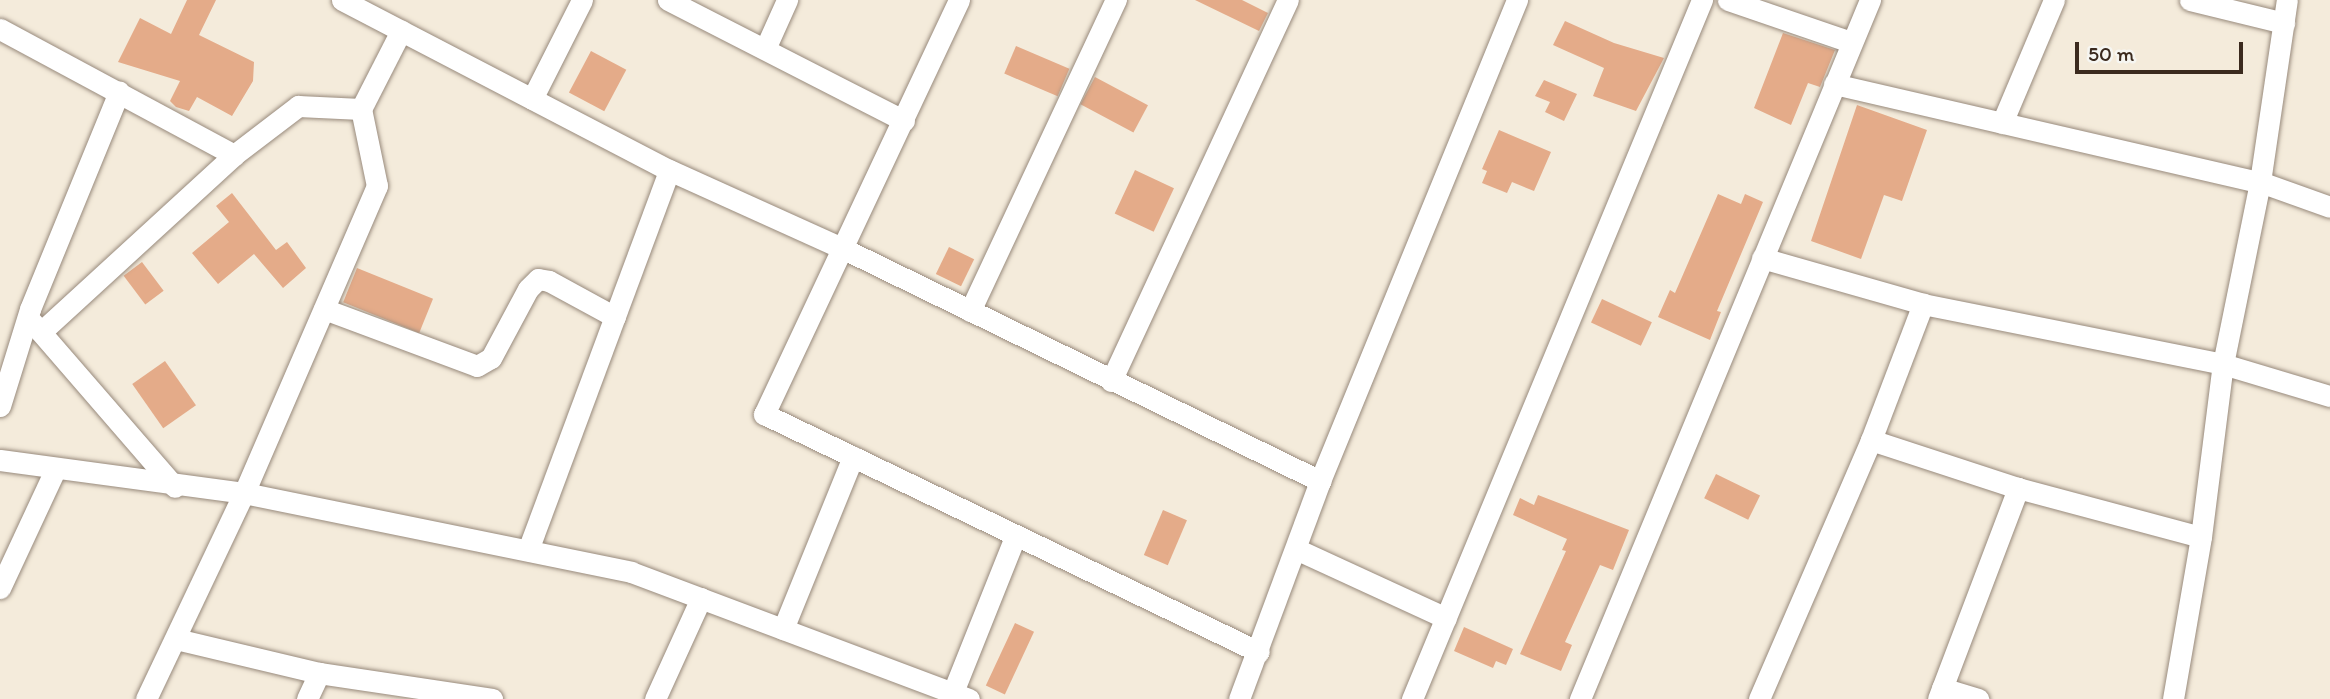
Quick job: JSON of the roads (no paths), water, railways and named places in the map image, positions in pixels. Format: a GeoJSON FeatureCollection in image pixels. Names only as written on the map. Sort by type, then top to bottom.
{"type":"FeatureCollection","features":[{"type":"Feature","properties":{"kind":"street"},"geometry":{"type":"LineString","coordinates":[[342,0],[670,170],[844,249],[1320,481]]}},
{"type":"Feature","properties":{"kind":"street"},"geometry":{"type":"LineString","coordinates":[[532,99],[582,0]]}},
{"type":"Feature","properties":{"kind":"street"},"geometry":{"type":"LineString","coordinates":[[668,0],[904,121]]}},
{"type":"Feature","properties":{"kind":"street"},"geometry":{"type":"LineString","coordinates":[[765,50],[787,0]]}},
{"type":"Feature","properties":{"kind":"street"},"geometry":{"type":"LineString","coordinates":[[959,0],[764,414],[1259,652]]}},
{"type":"Feature","properties":{"kind":"street"},"geometry":{"type":"LineString","coordinates":[[971,311],[1116,0]]}},
{"type":"Feature","properties":{"kind":"street"},"geometry":{"type":"LineString","coordinates":[[1111,381],[1288,0]]}},
{"type":"Feature","properties":{"kind":"street"},"geometry":{"type":"LineString","coordinates":[[1239,699],[1259,652],[1320,481],[1517,0]]}},
{"type":"Feature","properties":{"kind":"street"},"geometry":{"type":"LineString","coordinates":[[1412,699],[1702,0]]}},
{"type":"Feature","properties":{"kind":"street"},"geometry":{"type":"LineString","coordinates":[[1728,0],[1851,42]]}},
{"type":"Feature","properties":{"kind":"street"},"geometry":{"type":"LineString","coordinates":[[1580,699],[1870,0]]}},
{"type":"Feature","properties":{"kind":"street"},"geometry":{"type":"LineString","coordinates":[[2002,123],[2054,0]]}},
{"type":"Feature","properties":{"kind":"street"},"geometry":{"type":"LineString","coordinates":[[2190,0],[2284,23]]}},
{"type":"Feature","properties":{"kind":"street"},"geometry":{"type":"LineString","coordinates":[[2173,699],[2201,537],[2222,364],[2260,182],[2287,0]]}},
{"type":"Feature","properties":{"kind":"street"},"geometry":{"type":"LineString","coordinates":[[0,29],[234,155]]}},
{"type":"Feature","properties":{"kind":"street"},"geometry":{"type":"LineString","coordinates":[[146,699],[244,493],[377,186],[361,109],[401,31]]}},
{"type":"Feature","properties":{"kind":"street"},"geometry":{"type":"LineString","coordinates":[[1834,84],[2260,182],[2330,207]]}},
{"type":"Feature","properties":{"kind":"street"},"geometry":{"type":"LineString","coordinates":[[0,406],[34,324],[119,92]]}},
{"type":"Feature","properties":{"kind":"street"},"geometry":{"type":"LineString","coordinates":[[34,324],[234,155],[298,107],[361,109]]}},
{"type":"Feature","properties":{"kind":"street"},"geometry":{"type":"LineString","coordinates":[[528,550],[670,170]]}},
{"type":"Feature","properties":{"kind":"street"},"geometry":{"type":"LineString","coordinates":[[1762,258],[1923,304],[2222,364],[2330,396]]}},
{"type":"Feature","properties":{"kind":"street"},"geometry":{"type":"LineString","coordinates":[[324,309],[477,366],[491,358],[527,289],[538,279],[549,281],[615,317]]}},
{"type":"Feature","properties":{"kind":"street"},"geometry":{"type":"LineString","coordinates":[[1759,699],[1871,440],[1923,304]]}},
{"type":"Feature","properties":{"kind":"street"},"geometry":{"type":"LineString","coordinates":[[34,324],[175,487]]}},
{"type":"Feature","properties":{"kind":"street"},"geometry":{"type":"LineString","coordinates":[[1871,440],[2018,488],[2201,537]]}},
{"type":"Feature","properties":{"kind":"street"},"geometry":{"type":"LineString","coordinates":[[783,629],[853,457]]}},
{"type":"Feature","properties":{"kind":"street"},"geometry":{"type":"LineString","coordinates":[[0,460],[175,487],[244,493],[631,572],[961,696],[1015,537]]}},
{"type":"Feature","properties":{"kind":"street"},"geometry":{"type":"LineString","coordinates":[[0,588],[55,470]]}},
{"type":"Feature","properties":{"kind":"street"},"geometry":{"type":"LineString","coordinates":[[1978,699],[1940,694],[2018,488]]}},
{"type":"Feature","properties":{"kind":"street"},"geometry":{"type":"LineString","coordinates":[[1296,549],[1446,618]]}},
{"type":"Feature","properties":{"kind":"street"},"geometry":{"type":"LineString","coordinates":[[655,699],[701,598]]}},
{"type":"Feature","properties":{"kind":"street"},"geometry":{"type":"LineString","coordinates":[[176,639],[319,673],[492,699]]}},
{"type":"Feature","properties":{"kind":"street"},"geometry":{"type":"LineString","coordinates":[[307,699],[319,673]]}}]}
